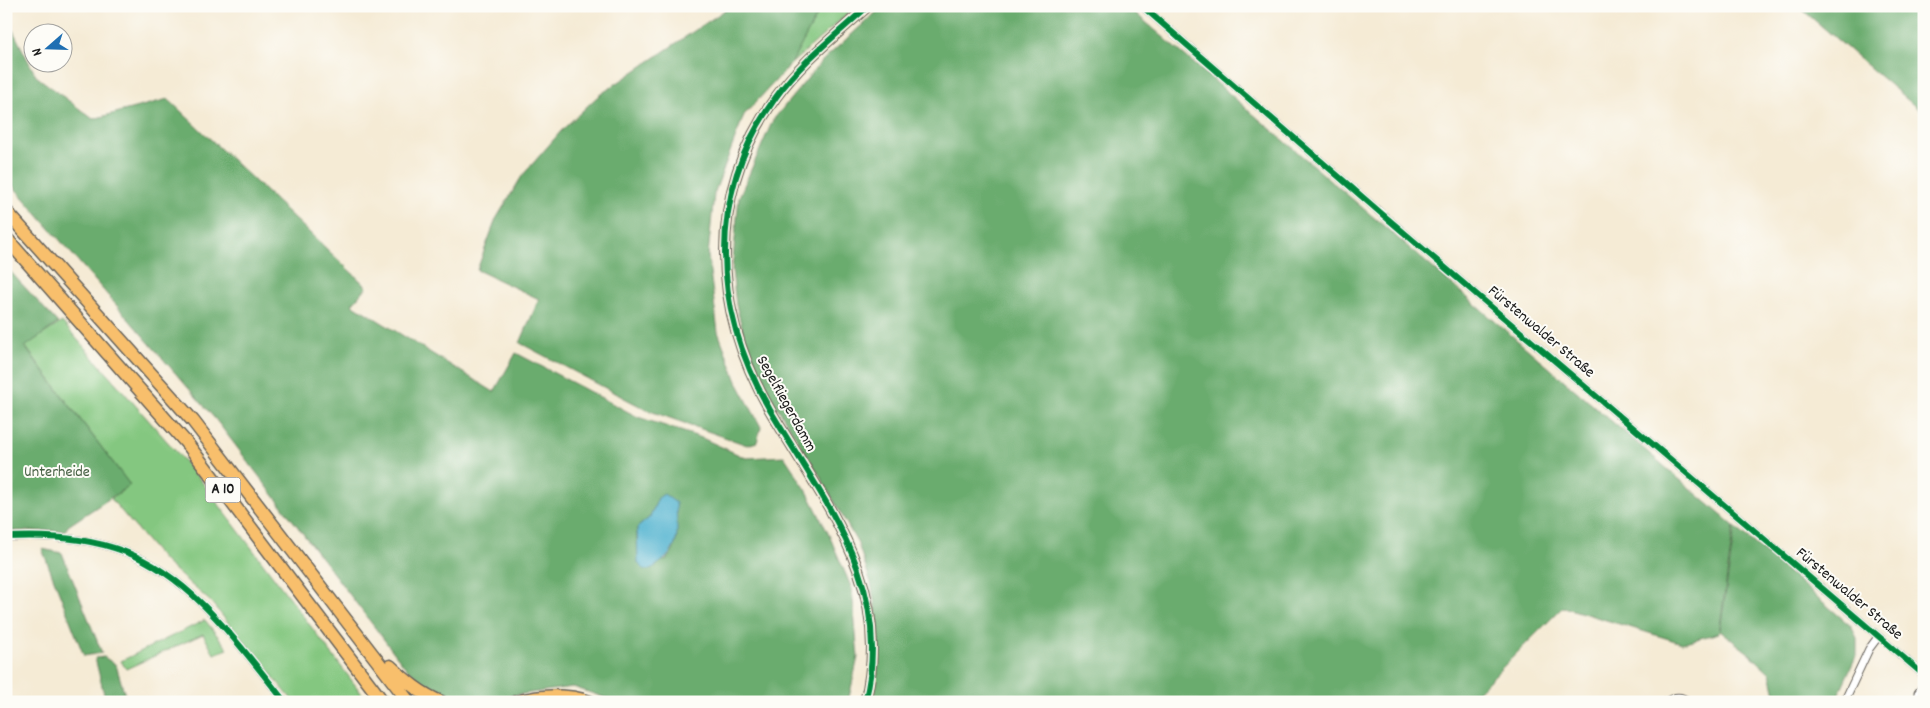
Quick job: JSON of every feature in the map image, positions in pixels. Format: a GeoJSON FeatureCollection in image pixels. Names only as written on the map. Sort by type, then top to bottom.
{"type":"FeatureCollection","features":[{"type":"Feature","properties":{"kind":"highway","name":"A 10"},"geometry":{"type":"LineString","coordinates":[[6,211],[194,421],[363,639],[409,702]]}},
{"type":"Feature","properties":{"kind":"highway","name":"A 10"},"geometry":{"type":"LineString","coordinates":[[6,238],[189,446],[383,702]]}},
{"type":"Feature","properties":{"kind":"highway"},"geometry":{"type":"LineString","coordinates":[[363,639],[404,680],[441,702]]}},
{"type":"Feature","properties":{"kind":"highway"},"geometry":{"type":"LineString","coordinates":[[516,702],[538,696],[559,696],[590,702]]}},
{"type":"Feature","properties":{"kind":"highway"},"geometry":{"type":"LineString","coordinates":[[544,702],[559,696]]}},
{"type":"Feature","properties":{"kind":"street","name":"Segelfliegerdamm"},"geometry":{"type":"LineString","coordinates":[[865,702],[870,669],[871,632],[866,596],[860,573],[852,551],[829,505],[771,411],[749,368],[731,316],[724,257],[727,220],[732,193],[737,173],[754,132],[776,97],[797,72],[868,6]]}},
{"type":"Feature","properties":{"kind":"street","name":"Fürstenwalder Straße"},"geometry":{"type":"LineString","coordinates":[[1142,6],[1924,676]]}},
{"type":"Feature","properties":{"kind":"street"},"geometry":{"type":"LineString","coordinates":[[6,537],[35,536],[93,542],[125,551],[146,562],[176,582],[208,610],[285,702]]}},
{"type":"Feature","properties":{"kind":"street"},"geometry":{"type":"LineString","coordinates":[[1844,702],[1869,649],[1878,637]]}},
{"type":"Feature","properties":{"kind":"street"},"geometry":{"type":"LineString","coordinates":[[1917,702],[1918,693],[1924,685]]}},
{"type":"Feature","properties":{"kind":"street"},"geometry":{"type":"LineString","coordinates":[[1666,702],[1678,697],[1684,698],[1689,702]]}},
{"type":"Feature","properties":{"kind":"green space"},"geometry":{"type":"Polygon","coordinates":[[[731,6],[822,6],[791,64],[744,115],[714,194],[708,256],[718,332],[738,384],[761,427],[757,442],[747,445],[647,410],[520,343],[539,299],[477,270],[496,219],[522,176],[562,130],[598,96],[731,6]]]}},
{"type":"Feature","properties":{"kind":"green space"},"geometry":{"type":"Polygon","coordinates":[[[822,6],[856,6],[791,64],[822,6]]]}},
{"type":"Feature","properties":{"kind":"green space"},"geometry":{"type":"Polygon","coordinates":[[[883,6],[1127,6],[1734,526],[1719,633],[1682,643],[1563,607],[1468,702],[872,702],[878,660],[878,623],[871,583],[858,544],[820,476],[767,391],[748,349],[736,305],[732,270],[739,197],[773,120],[821,62],[883,6]]]}},
{"type":"Feature","properties":{"kind":"green space"},"geometry":{"type":"Polygon","coordinates":[[[1798,6],[1924,6],[1924,114],[1798,6]]]}},
{"type":"Feature","properties":{"kind":"green space"},"geometry":{"type":"Polygon","coordinates":[[[6,17],[22,48],[22,72],[34,72],[36,76],[93,119],[168,99],[367,287],[352,304],[494,392],[516,353],[638,417],[702,438],[746,458],[784,456],[807,491],[829,535],[852,589],[858,657],[848,702],[618,702],[573,687],[473,701],[434,692],[405,667],[216,420],[6,178],[6,17]],[[658,498],[650,517],[637,528],[637,544],[665,561],[673,551],[677,537],[658,498]]]}},
{"type":"Feature","properties":{"kind":"green space","name":"Unterheide"},"geometry":{"type":"Polygon","coordinates":[[[6,267],[58,323],[25,347],[130,485],[68,526],[65,531],[6,531],[6,267]]]}},
{"type":"Feature","properties":{"kind":"green space"},"geometry":{"type":"Polygon","coordinates":[[[62,322],[195,473],[368,702],[294,702],[210,601],[165,562],[111,499],[130,485],[25,346],[62,322]]]}},
{"type":"Feature","properties":{"kind":"green space"},"geometry":{"type":"Polygon","coordinates":[[[1735,527],[1851,626],[1857,638],[1857,654],[1835,702],[1777,702],[1770,673],[1750,654],[1720,631],[1735,527]]]}},
{"type":"Feature","properties":{"kind":"green space"},"geometry":{"type":"Polygon","coordinates":[[[42,549],[62,553],[102,653],[84,656],[42,549]]]}},
{"type":"Feature","properties":{"kind":"green space"},"geometry":{"type":"Polygon","coordinates":[[[205,620],[228,649],[214,654],[203,634],[126,669],[121,661],[205,620]]]}},
{"type":"Feature","properties":{"kind":"green space"},"geometry":{"type":"Polygon","coordinates":[[[104,657],[116,665],[127,702],[106,702],[95,658],[104,657]]]}},
{"type":"Feature","properties":{"kind":"water"},"geometry":{"type":"Polygon","coordinates":[[[664,494],[676,503],[676,542],[668,556],[660,563],[649,570],[643,569],[638,563],[637,528],[650,517],[658,498],[664,494]]]}},
{"type":"Feature","properties":{"kind":"cycle path"},"geometry":{"type":"LineString","coordinates":[[865,702],[872,660],[870,620],[862,583],[849,547],[832,512],[770,410],[751,372],[737,332],[728,292],[725,252],[728,212],[737,173],[753,134],[776,97],[796,72],[868,6]]}},
{"type":"Feature","properties":{"kind":"cycle path"},"geometry":{"type":"LineString","coordinates":[[1142,6],[1382,214],[1924,675]]}},
{"type":"Feature","properties":{"kind":"cycle path"},"geometry":{"type":"LineString","coordinates":[[6,537],[36,536],[80,540],[109,546],[148,562],[171,577],[213,615],[285,702]]}}]}
